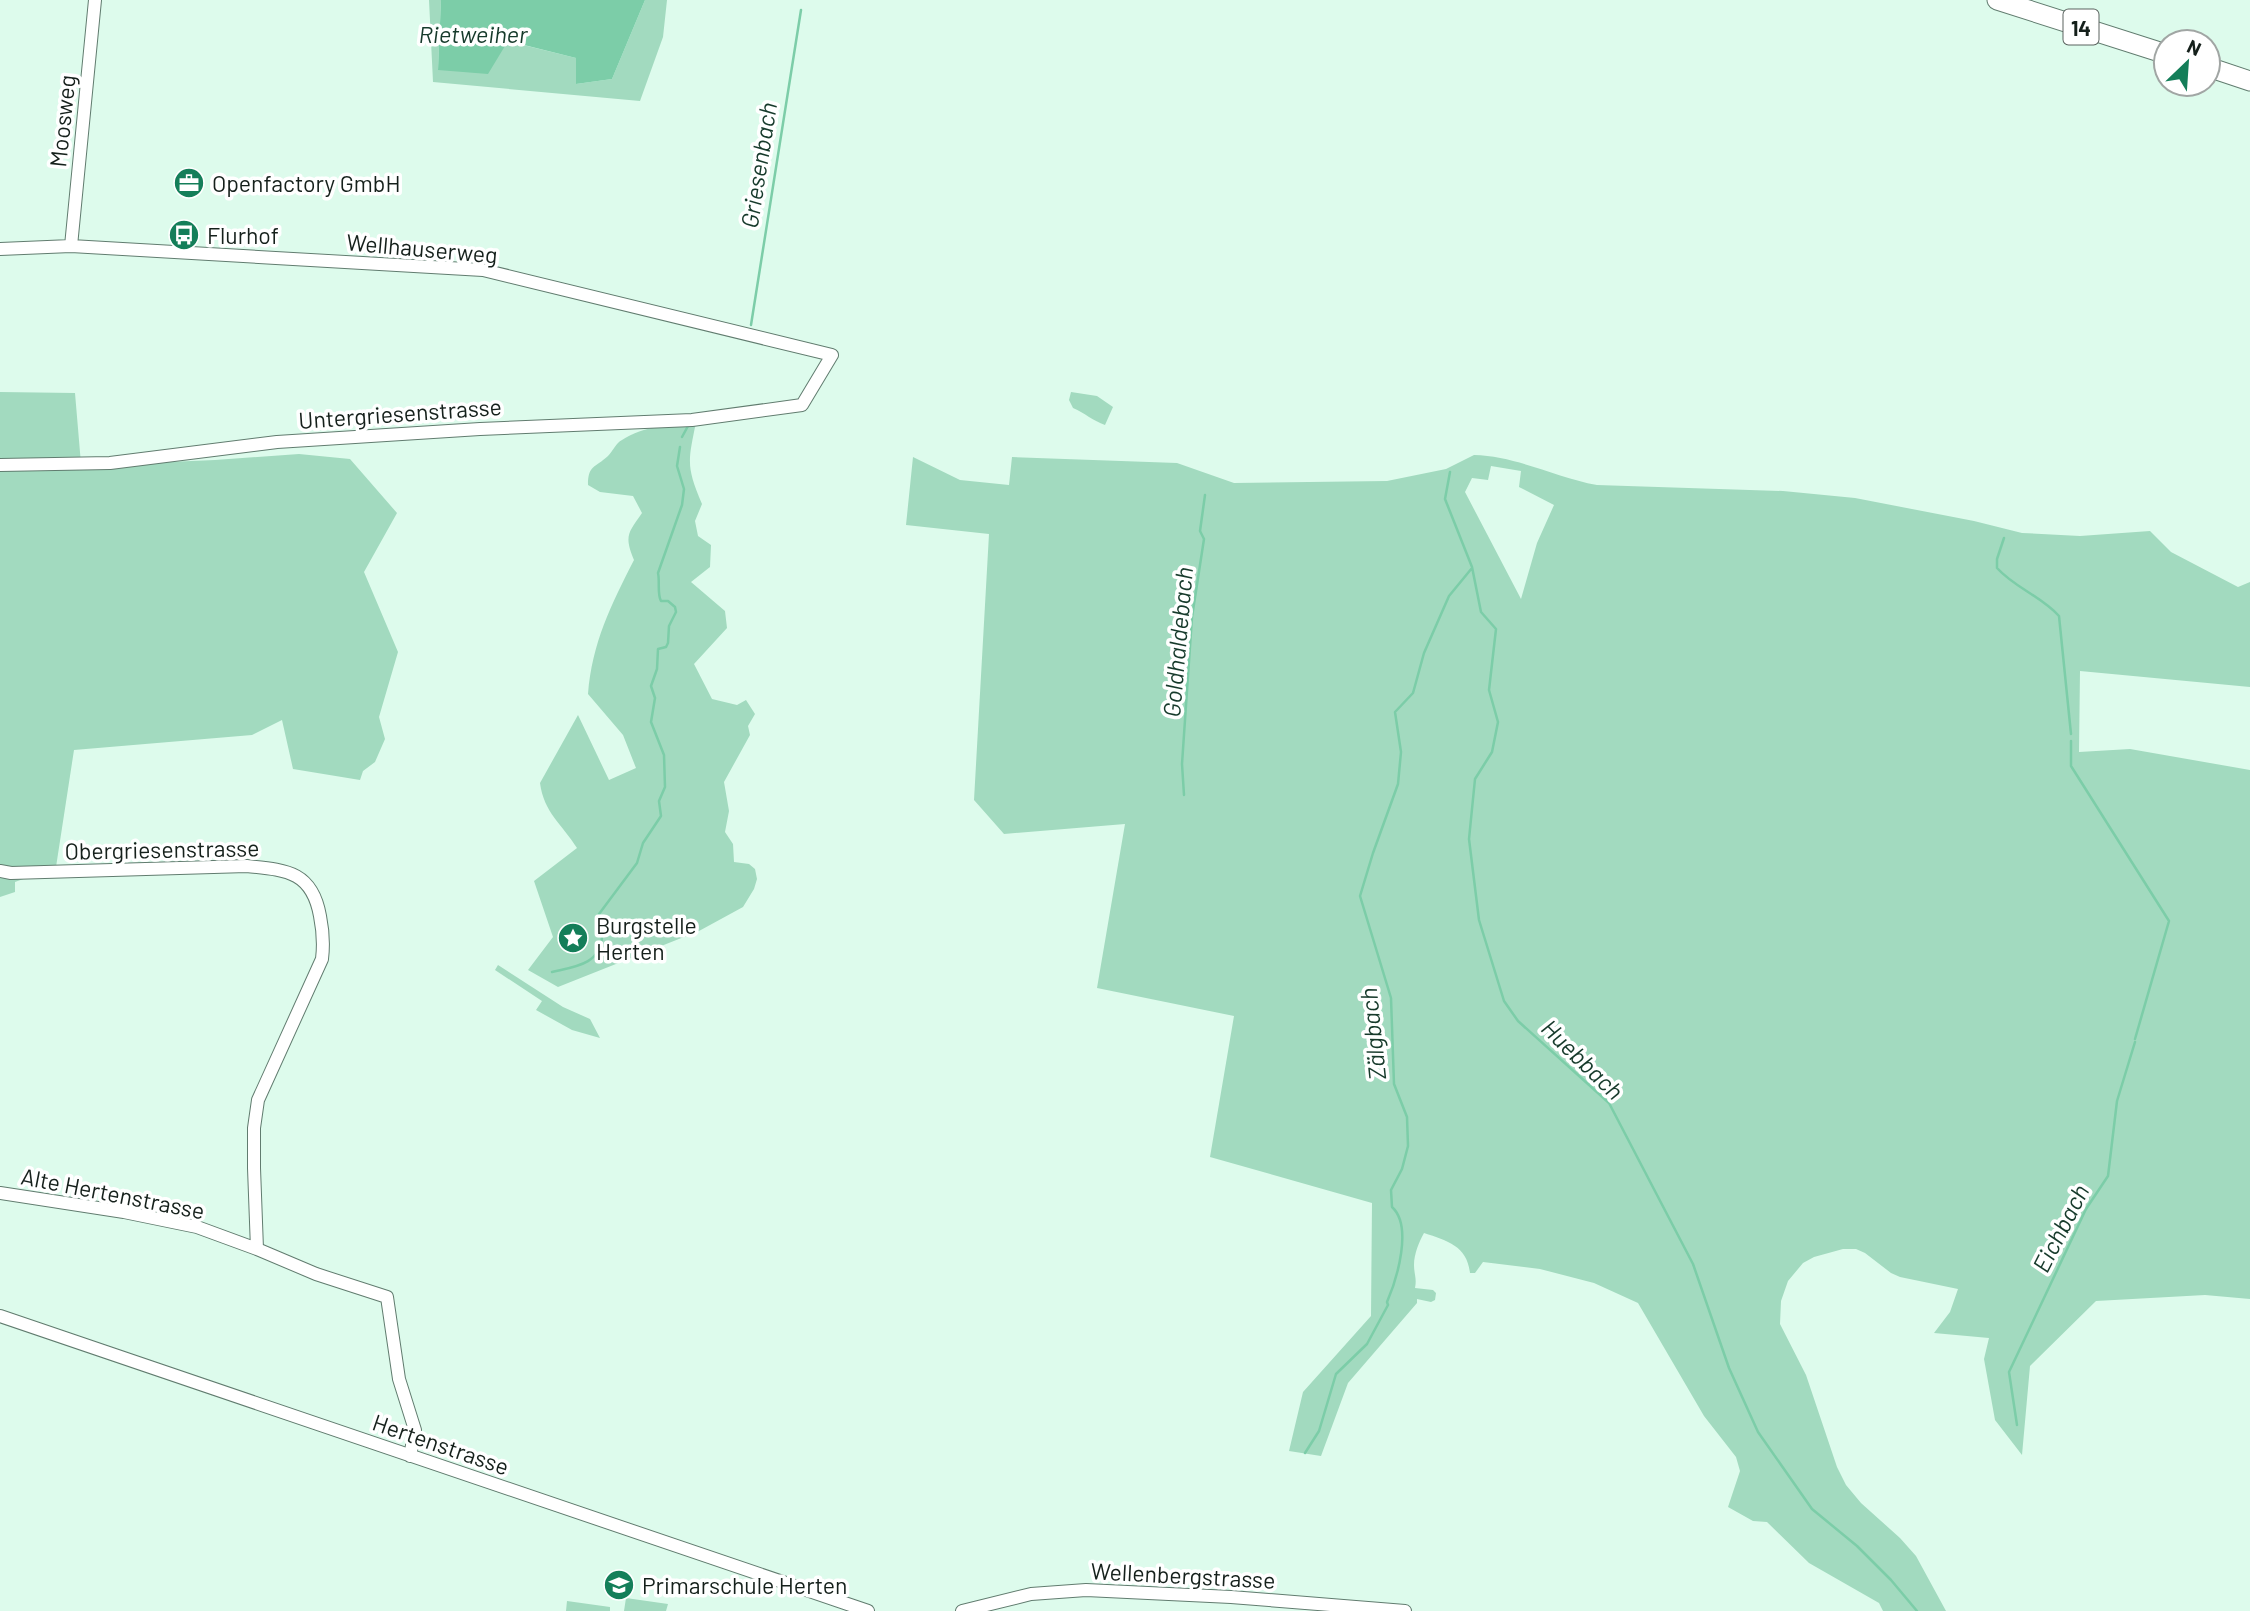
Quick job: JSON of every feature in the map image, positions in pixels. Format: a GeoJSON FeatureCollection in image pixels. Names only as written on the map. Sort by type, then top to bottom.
{"type":"FeatureCollection","features":[{"type":"Feature","properties":{"kind":"main road","name":"14"},"geometry":{"type":"LineString","coordinates":[[1997,0],[2152,50]]}},
{"type":"Feature","properties":{"kind":"main road"},"geometry":{"type":"LineString","coordinates":[[2222,72],[2250,81]]}},
{"type":"Feature","properties":{"kind":"street","name":"Moosweg"},"geometry":{"type":"LineString","coordinates":[[71,246],[95,0]]}},
{"type":"Feature","properties":{"kind":"street","name":"Wellhauserweg"},"geometry":{"type":"LineString","coordinates":[[0,248],[71,246],[482,270],[832,355],[802,405]]}},
{"type":"Feature","properties":{"kind":"street","name":"Untergriesenstrasse"},"geometry":{"type":"LineString","coordinates":[[0,465],[110,463],[277,442],[680,420],[802,405]]}},
{"type":"Feature","properties":{"kind":"street","name":"Obergriesenstrasse"},"geometry":{"type":"LineString","coordinates":[[0,871],[11,873],[247,866],[279,870],[307,882],[317,898],[325,940],[322,959],[258,1100],[254,1128],[257,1249]]}},
{"type":"Feature","properties":{"kind":"street","name":"Alte Hertenstrasse"},"geometry":{"type":"LineString","coordinates":[[0,1193],[124,1212],[197,1227],[257,1249]]}},
{"type":"Feature","properties":{"kind":"street"},"geometry":{"type":"LineString","coordinates":[[257,1249],[316,1274],[387,1297],[399,1379],[415,1430],[410,1456]]}},
{"type":"Feature","properties":{"kind":"street","name":"Hertenstrasse"},"geometry":{"type":"LineString","coordinates":[[0,1316],[868,1611]]}},
{"type":"Feature","properties":{"kind":"street","name":"Wellenbergstrasse"},"geometry":{"type":"LineString","coordinates":[[962,1611],[1031,1594],[1086,1590],[1231,1597],[1405,1611]]}},
{"type":"Feature","properties":{"kind":"shaded area","name":"Rietweiher"},"geometry":{"type":"Polygon","coordinates":[[[429,0],[441,0],[438,70],[507,41],[576,58],[576,84],[612,79],[645,0],[667,0],[663,37],[640,101],[433,82],[429,0]]]}},
{"type":"Feature","properties":{"kind":"shaded area"},"geometry":{"type":"Polygon","coordinates":[[[0,392],[75,393],[81,464],[0,462],[0,392]]]}},
{"type":"Feature","properties":{"kind":"shaded area"},"geometry":{"type":"Polygon","coordinates":[[[1071,392],[1097,396],[1113,407],[1105,425],[1073,408],[1069,400],[1071,392]]]}},
{"type":"Feature","properties":{"kind":"shaded area"},"geometry":{"type":"Polygon","coordinates":[[[696,422],[690,464],[702,504],[695,521],[698,536],[711,545],[710,567],[691,582],[725,611],[727,628],[694,664],[712,699],[737,705],[746,700],[755,714],[748,726],[750,735],[724,782],[729,811],[725,832],[733,844],[734,862],[749,864],[755,869],[757,879],[743,907],[699,931],[558,987],[528,970],[553,937],[534,881],[577,848],[545,802],[540,783],[578,715],[609,780],[636,768],[623,735],[588,694],[598,641],[634,560],[629,535],[642,513],[633,496],[600,492],[588,485],[589,474],[618,443],[630,435],[658,426],[696,422]]]}},
{"type":"Feature","properties":{"kind":"shaded area"},"geometry":{"type":"Polygon","coordinates":[[[299,454],[350,459],[397,513],[364,572],[398,652],[379,717],[385,739],[375,762],[363,771],[360,780],[293,769],[282,720],[252,735],[74,750],[56,867],[15,882],[15,892],[0,897],[0,469],[299,454]]]}},
{"type":"Feature","properties":{"kind":"shaded area"},"geometry":{"type":"Polygon","coordinates":[[[1474,455],[1490,456],[1597,485],[1783,491],[1855,498],[2022,533],[2080,536],[2150,531],[2171,552],[2238,587],[2250,582],[2250,687],[2080,671],[2079,752],[2130,749],[2250,770],[2250,1299],[2205,1295],[2096,1301],[2030,1366],[2022,1455],[1995,1420],[1984,1359],[1989,1338],[1934,1333],[1950,1312],[1958,1289],[1900,1277],[1865,1253],[1856,1249],[1843,1249],[1803,1263],[1788,1281],[1781,1301],[1780,1324],[1806,1375],[1837,1467],[1846,1485],[1916,1556],[1946,1611],[1883,1611],[1879,1603],[1809,1563],[1767,1522],[1753,1521],[1728,1507],[1740,1471],[1736,1457],[1704,1416],[1638,1303],[1594,1283],[1540,1269],[1483,1262],[1475,1273],[1470,1273],[1465,1256],[1455,1246],[1424,1233],[1415,1257],[1415,1288],[1433,1290],[1436,1293],[1435,1300],[1431,1302],[1417,1299],[1417,1303],[1348,1383],[1321,1456],[1289,1451],[1303,1392],[1371,1316],[1372,1203],[1210,1157],[1234,1016],[1097,988],[1125,824],[1004,834],[974,800],[989,534],[906,525],[913,457],[960,480],[1009,485],[1012,457],[1177,463],[1234,483],[1387,481],[1446,469],[1474,455]],[[1491,466],[1488,480],[1472,478],[1465,492],[1521,599],[1537,543],[1554,505],[1519,487],[1521,471],[1491,466]]]}},
{"type":"Feature","properties":{"kind":"shaded area"},"geometry":{"type":"Polygon","coordinates":[[[498,965],[563,1007],[590,1019],[600,1038],[572,1030],[536,1010],[542,1001],[495,970],[498,965]]]}},
{"type":"Feature","properties":{"kind":"shaded area"},"geometry":{"type":"Polygon","coordinates":[[[626,1598],[668,1604],[666,1611],[624,1611],[626,1598]]]}},
{"type":"Feature","properties":{"kind":"shaded area"},"geometry":{"type":"Polygon","coordinates":[[[567,1601],[610,1607],[610,1611],[566,1611],[567,1601]]]}},
{"type":"Feature","properties":{"kind":"water","name":"Rietweiher"},"geometry":{"type":"Polygon","coordinates":[[[441,0],[645,0],[612,79],[576,84],[576,58],[508,41],[488,74],[438,70],[441,0]]]}},
{"type":"Feature","properties":{"kind":"waterway","name":"Griesenbach"},"geometry":{"type":"LineString","coordinates":[[751,325],[801,10]]}},
{"type":"Feature","properties":{"kind":"waterway"},"geometry":{"type":"LineString","coordinates":[[682,437],[688,426]]}},
{"type":"Feature","properties":{"kind":"waterway","name":"Griesenbach"},"geometry":{"type":"LineString","coordinates":[[552,972],[577,966],[597,953],[602,936],[599,914],[637,863],[643,843],[661,816],[659,801],[665,787],[664,755],[651,722],[655,698],[651,686],[657,669],[658,649],[666,647],[668,643],[669,626],[676,612],[675,607],[668,601],[661,601],[658,573],[682,505],[684,489],[677,466],[680,447]]}},
{"type":"Feature","properties":{"kind":"waterway","name":"Huebbach"},"geometry":{"type":"LineString","coordinates":[[1450,472],[1445,499],[1472,567],[1481,612],[1496,629],[1489,690],[1498,722],[1492,752],[1475,779],[1469,839],[1479,920],[1504,1001],[1518,1021],[1609,1103],[1693,1264],[1729,1368],[1758,1432],[1812,1509],[1857,1546],[1917,1611]]}},
{"type":"Feature","properties":{"kind":"waterway","name":"Goldhaldebach"},"geometry":{"type":"LineString","coordinates":[[1184,795],[1182,764],[1192,617],[1204,539],[1200,531],[1205,495]]}},
{"type":"Feature","properties":{"kind":"waterway","name":"Eichbach"},"geometry":{"type":"LineString","coordinates":[[2004,538],[1997,568],[2059,616],[2071,734]]}},
{"type":"Feature","properties":{"kind":"waterway","name":"Zälgbach"},"geometry":{"type":"LineString","coordinates":[[1305,1453],[1319,1431],[1336,1374],[1367,1344],[1388,1305],[1399,1267],[1401,1227],[1392,1207],[1391,1190],[1402,1169],[1408,1146],[1407,1117],[1394,1084],[1391,998],[1360,896],[1398,784],[1401,752],[1395,712],[1413,693],[1424,653],[1449,596],[1472,568]]}},
{"type":"Feature","properties":{"kind":"waterway","name":"Eichbach"},"geometry":{"type":"LineString","coordinates":[[2071,741],[2071,766],[2169,921],[2135,1039]]}},
{"type":"Feature","properties":{"kind":"waterway","name":"Eichbach"},"geometry":{"type":"LineString","coordinates":[[2017,1425],[2009,1372],[2086,1209],[2108,1176],[2117,1101],[2135,1042]]}},
{"type":"Feature","properties":{"kind":"place","name":"Openfactory GmbH"},"geometry":{"type":"Point","coordinates":[189,183]}},
{"type":"Feature","properties":{"kind":"place","name":"Flurhof"},"geometry":{"type":"Point","coordinates":[184,235]}},
{"type":"Feature","properties":{"kind":"place","name":"Burgstelle Herten"},"geometry":{"type":"Point","coordinates":[573,938]}},
{"type":"Feature","properties":{"kind":"place","name":"Primarschule Herten"},"geometry":{"type":"Point","coordinates":[619,1585]}}]}
